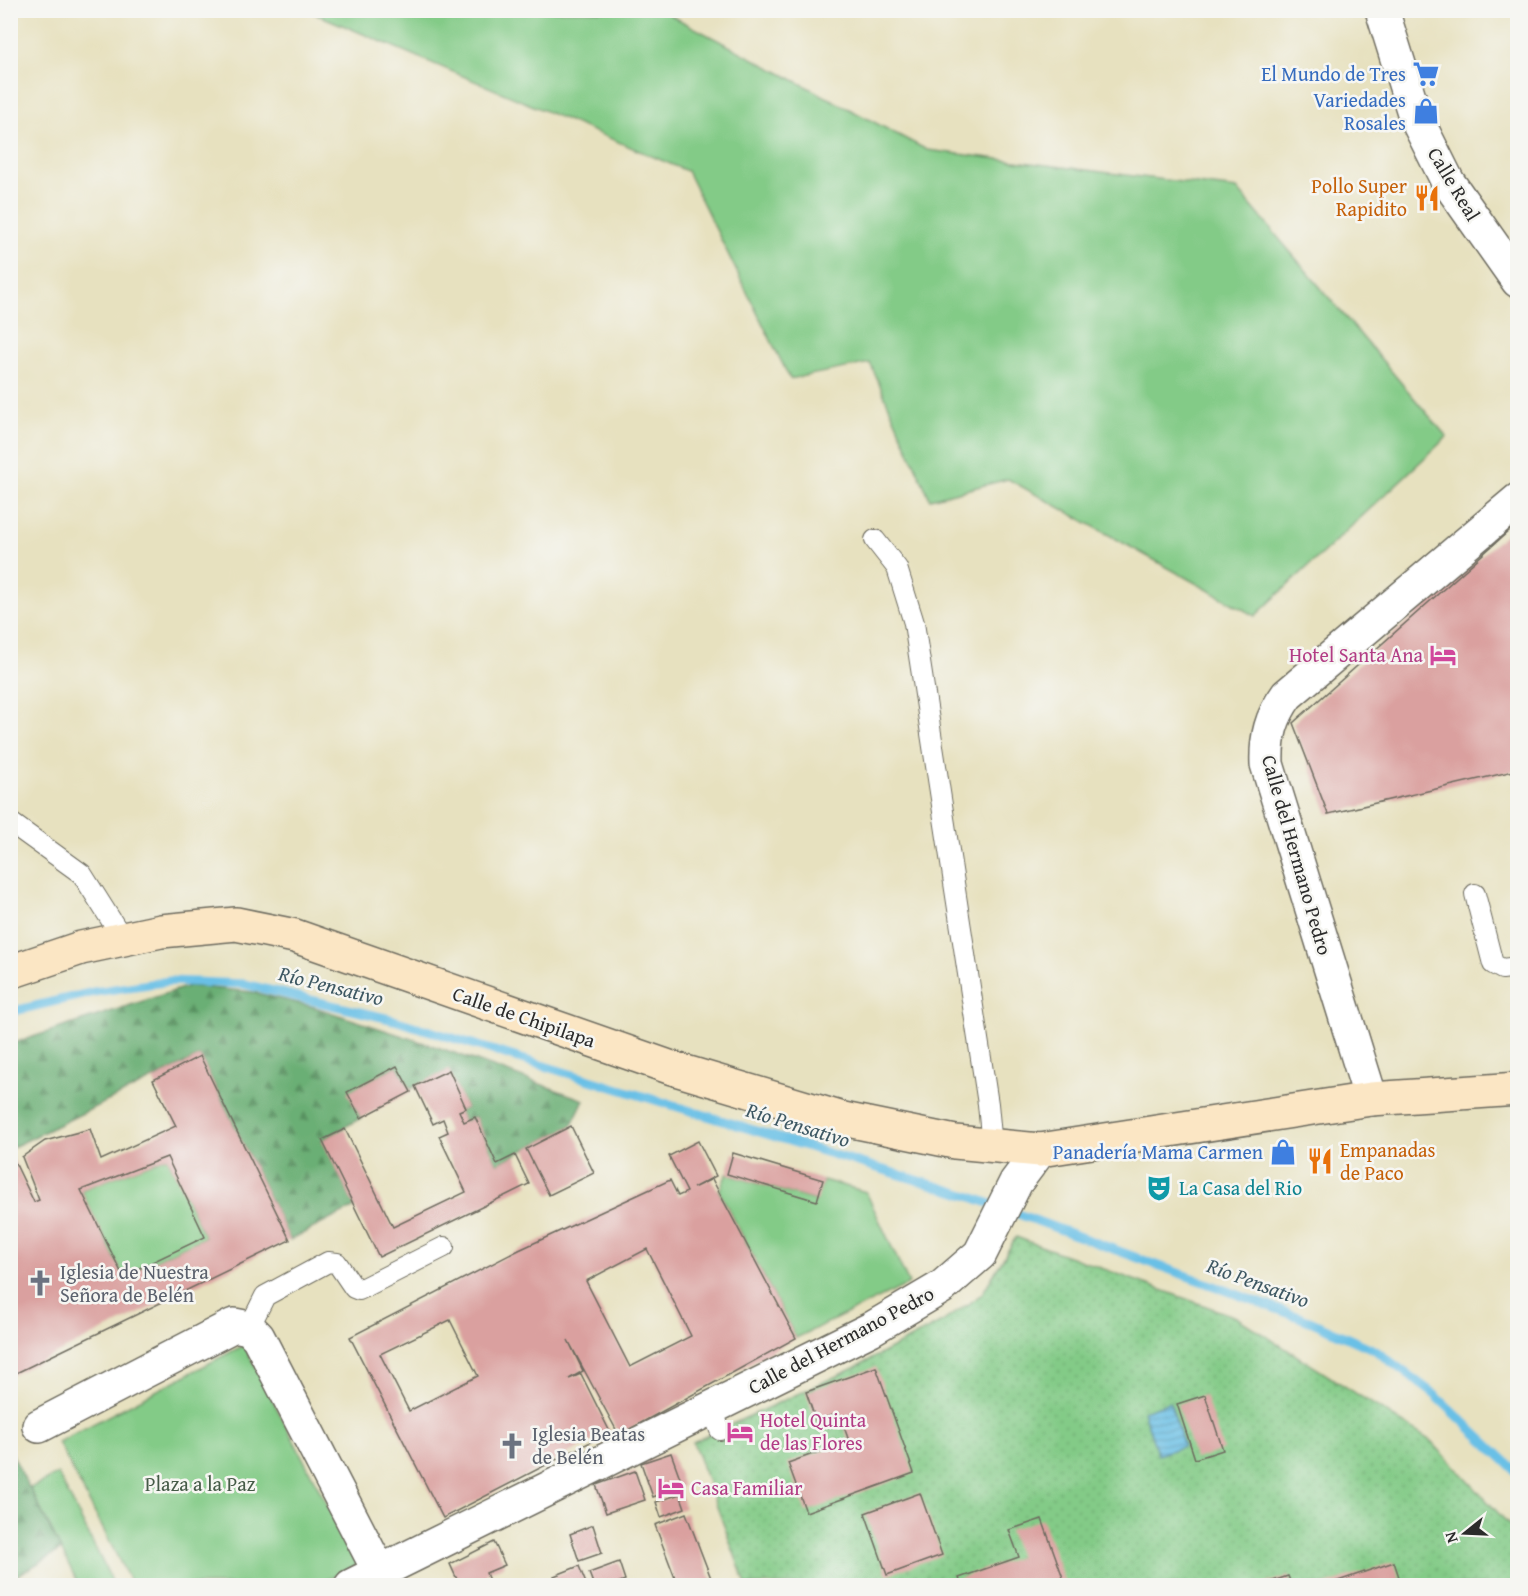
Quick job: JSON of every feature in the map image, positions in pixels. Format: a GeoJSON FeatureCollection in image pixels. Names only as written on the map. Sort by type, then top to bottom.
{"type":"FeatureCollection","features":[{"type":"Feature","properties":{"kind":"main road","name":"Calle de Chipilapa"},"geometry":{"type":"LineString","coordinates":[[10,972],[81,948],[123,939],[161,931],[236,924],[295,936],[518,1016],[695,1075],[843,1119],[954,1142],[1040,1150]]}},
{"type":"Feature","properties":{"kind":"main road"},"geometry":{"type":"LineString","coordinates":[[1040,1150],[1371,1099],[1518,1089]]}},
{"type":"Feature","properties":{"kind":"street","name":"Calle Real"},"geometry":{"type":"LineString","coordinates":[[1382,10],[1415,116],[1448,182],[1518,281]]}},
{"type":"Feature","properties":{"kind":"street","name":"Calle del Hermano Pedro"},"geometry":{"type":"LineString","coordinates":[[1371,1099],[1267,764],[1266,746],[1269,727],[1276,710],[1287,695],[1518,500]]}},
{"type":"Feature","properties":{"kind":"street","name":"Calle del Hermano Pedro"},"geometry":{"type":"LineString","coordinates":[[365,1578],[716,1418],[942,1287],[980,1254],[1016,1182],[1040,1150]]}},
{"type":"Feature","properties":{"kind":"street"},"geometry":{"type":"LineString","coordinates":[[39,1426],[234,1325],[249,1328],[258,1337],[365,1578]]}},
{"type":"Feature","properties":{"kind":"lane"},"geometry":{"type":"LineString","coordinates":[[875,540],[897,568],[914,623],[988,1104],[992,1146]]}},
{"type":"Feature","properties":{"kind":"lane"},"geometry":{"type":"LineString","coordinates":[[10,822],[82,874],[111,915],[123,939]]}},
{"type":"Feature","properties":{"kind":"lane"},"geometry":{"type":"LineString","coordinates":[[1475,894],[1493,964],[1502,969],[1518,967]]}},
{"type":"Feature","properties":{"kind":"lane"},"geometry":{"type":"LineString","coordinates":[[249,1328],[265,1296],[328,1262],[337,1263],[354,1288],[358,1290],[444,1247]]}},
{"type":"Feature","properties":{"kind":"green space"},"geometry":{"type":"Polygon","coordinates":[[[309,11],[668,11],[670,15],[927,150],[1237,189],[1447,437],[1255,616],[1008,479],[930,499],[870,363],[790,379],[687,171],[309,11]]]}},
{"type":"Feature","properties":{"kind":"green space"},"geometry":{"type":"Polygon","coordinates":[[[189,986],[252,992],[314,1007],[449,1051],[584,1100],[571,1126],[497,1164],[475,1117],[464,1122],[459,1111],[466,1108],[448,1071],[410,1089],[397,1066],[348,1092],[361,1118],[322,1140],[355,1207],[290,1240],[200,1056],[11,1148],[11,1044],[189,986]]]}},
{"type":"Feature","properties":{"kind":"green space"},"geometry":{"type":"Polygon","coordinates":[[[167,1157],[205,1237],[123,1276],[81,1190],[167,1157]]]}},
{"type":"Feature","properties":{"kind":"green space"},"geometry":{"type":"Polygon","coordinates":[[[727,1174],[816,1201],[823,1180],[866,1192],[909,1284],[796,1338],[719,1191],[727,1174]]]}},
{"type":"Feature","properties":{"kind":"green space"},"geometry":{"type":"Polygon","coordinates":[[[1016,1237],[1236,1317],[1431,1441],[1517,1533],[1517,1585],[746,1585],[693,1442],[854,1368],[942,1322],[982,1294],[1016,1237]]]}},
{"type":"Feature","properties":{"kind":"green space","name":"Plaza a la Paz"},"geometry":{"type":"Polygon","coordinates":[[[244,1345],[358,1564],[318,1585],[132,1585],[58,1442],[244,1345]]]}},
{"type":"Feature","properties":{"kind":"green space"},"geometry":{"type":"Polygon","coordinates":[[[10,1450],[61,1550],[11,1579],[10,1579],[10,1450]]]}},
{"type":"Feature","properties":{"kind":"green space"},"geometry":{"type":"Polygon","coordinates":[[[58,1474],[114,1585],[79,1585],[30,1488],[58,1474]]]}},
{"type":"Feature","properties":{"kind":"water"},"geometry":{"type":"Polygon","coordinates":[[[1170,1402],[1184,1446],[1158,1455],[1143,1411],[1170,1402]]]}},
{"type":"Feature","properties":{"kind":"building","name":"Hotel Santa Ana"},"geometry":{"type":"Polygon","coordinates":[[[1518,523],[1518,770],[1328,814],[1293,723],[1518,523]]]}},
{"type":"Feature","properties":{"kind":"building"},"geometry":{"type":"Polygon","coordinates":[[[200,1056],[290,1240],[10,1376],[10,1152],[34,1202],[39,1200],[22,1157],[45,1141],[90,1129],[101,1160],[176,1126],[153,1080],[200,1056]],[[167,1157],[81,1190],[123,1276],[205,1237],[167,1157]]]}},
{"type":"Feature","properties":{"kind":"building"},"geometry":{"type":"Polygon","coordinates":[[[397,1066],[411,1092],[361,1118],[347,1092],[397,1066]]]}},
{"type":"Feature","properties":{"kind":"building"},"geometry":{"type":"Polygon","coordinates":[[[449,1070],[466,1108],[459,1111],[464,1122],[475,1117],[497,1164],[515,1155],[529,1184],[379,1257],[322,1140],[345,1129],[393,1227],[466,1192],[439,1136],[448,1132],[443,1119],[433,1124],[415,1086],[449,1070]]]}},
{"type":"Feature","properties":{"kind":"building"},"geometry":{"type":"Polygon","coordinates":[[[571,1126],[594,1173],[549,1195],[526,1149],[571,1126]]]}},
{"type":"Feature","properties":{"kind":"building"},"geometry":{"type":"Polygon","coordinates":[[[698,1141],[716,1176],[693,1188],[712,1179],[796,1338],[619,1435],[568,1340],[583,1371],[569,1379],[581,1374],[610,1432],[443,1518],[350,1337],[519,1250],[670,1180],[678,1196],[687,1192],[669,1156],[698,1141]],[[647,1249],[586,1281],[630,1367],[691,1336],[647,1249]],[[450,1320],[380,1354],[409,1411],[478,1376],[450,1320]]]}},
{"type":"Feature","properties":{"kind":"building"},"geometry":{"type":"Polygon","coordinates":[[[733,1153],[823,1180],[817,1201],[727,1174],[733,1153]]]}},
{"type":"Feature","properties":{"kind":"building"},"geometry":{"type":"Polygon","coordinates":[[[876,1367],[914,1473],[806,1512],[788,1463],[849,1441],[839,1413],[816,1421],[806,1392],[876,1367]]]}},
{"type":"Feature","properties":{"kind":"building"},"geometry":{"type":"Polygon","coordinates":[[[1205,1395],[1223,1450],[1195,1459],[1177,1404],[1205,1395]]]}},
{"type":"Feature","properties":{"kind":"building"},"geometry":{"type":"Polygon","coordinates":[[[671,1453],[683,1486],[653,1497],[641,1463],[671,1453]]]}},
{"type":"Feature","properties":{"kind":"building"},"geometry":{"type":"Polygon","coordinates":[[[635,1471],[645,1500],[606,1513],[596,1485],[635,1471]]]}},
{"type":"Feature","properties":{"kind":"building"},"geometry":{"type":"Polygon","coordinates":[[[920,1493],[942,1555],[887,1575],[865,1513],[920,1493]]]}},
{"type":"Feature","properties":{"kind":"building"},"geometry":{"type":"Polygon","coordinates":[[[680,1494],[685,1508],[661,1517],[656,1502],[680,1494]]]}},
{"type":"Feature","properties":{"kind":"building"},"geometry":{"type":"Polygon","coordinates":[[[686,1513],[714,1586],[678,1586],[655,1525],[686,1513]]]}},
{"type":"Feature","properties":{"kind":"building"},"geometry":{"type":"Polygon","coordinates":[[[1042,1519],[1066,1586],[962,1586],[959,1578],[1019,1557],[1009,1530],[1042,1519]]]}},
{"type":"Feature","properties":{"kind":"building"},"geometry":{"type":"Polygon","coordinates":[[[593,1525],[602,1553],[579,1561],[570,1534],[593,1525]]]}},
{"type":"Feature","properties":{"kind":"building"},"geometry":{"type":"Polygon","coordinates":[[[494,1542],[505,1565],[486,1573],[491,1586],[460,1586],[450,1564],[494,1542]]]}},
{"type":"Feature","properties":{"kind":"building"},"geometry":{"type":"Polygon","coordinates":[[[619,1562],[625,1580],[610,1586],[594,1586],[589,1573],[619,1562]]]}},
{"type":"Feature","properties":{"kind":"building"},"geometry":{"type":"Polygon","coordinates":[[[1394,1562],[1402,1586],[1326,1586],[1326,1585],[1394,1562]]]}},
{"type":"Feature","properties":{"kind":"building"},"geometry":{"type":"Polygon","coordinates":[[[579,1566],[587,1586],[558,1586],[554,1576],[579,1566]]]}},
{"type":"Feature","properties":{"kind":"building"},"geometry":{"type":"Polygon","coordinates":[[[1288,1576],[1292,1586],[1261,1586],[1261,1585],[1288,1576]]]}},
{"type":"Feature","properties":{"kind":"waterway","name":"Río Pensativo"},"geometry":{"type":"LineString","coordinates":[[10,1012],[94,992],[170,981],[244,984],[394,1020],[969,1196],[1312,1322],[1375,1350],[1434,1394],[1518,1473]]}},
{"type":"Feature","properties":{"kind":"place","name":"El Mundo de Tres"},"geometry":{"type":"Point","coordinates":[1426,74]}},
{"type":"Feature","properties":{"kind":"place","name":"Variedades Rosales"},"geometry":{"type":"Point","coordinates":[1426,111]}},
{"type":"Feature","properties":{"kind":"place","name":"Pollo Super Rapidito"},"geometry":{"type":"Point","coordinates":[1427,198]}},
{"type":"Feature","properties":{"kind":"place","name":"Hotel Santa Ana"},"geometry":{"type":"Point","coordinates":[1443,655]}},
{"type":"Feature","properties":{"kind":"place","name":"Panadería Mama Carmen"},"geometry":{"type":"Point","coordinates":[1283,1152]}},
{"type":"Feature","properties":{"kind":"place","name":"Empanadas de Paco"},"geometry":{"type":"Point","coordinates":[1320,1161]}},
{"type":"Feature","properties":{"kind":"place","name":"La Casa del Rio"},"geometry":{"type":"Point","coordinates":[1159,1188]}},
{"type":"Feature","properties":{"kind":"place","name":"Iglesia de Nuestra Señora de Belén"},"geometry":{"type":"Point","coordinates":[40,1283]}},
{"type":"Feature","properties":{"kind":"place","name":"Hotel Quinta de las Flores"},"geometry":{"type":"Point","coordinates":[740,1432]}},
{"type":"Feature","properties":{"kind":"place","name":"Iglesia Beatas de Belén"},"geometry":{"type":"Point","coordinates":[512,1446]}},
{"type":"Feature","properties":{"kind":"place","name":"Casa Familiar"},"geometry":{"type":"Point","coordinates":[671,1488]}}]}
